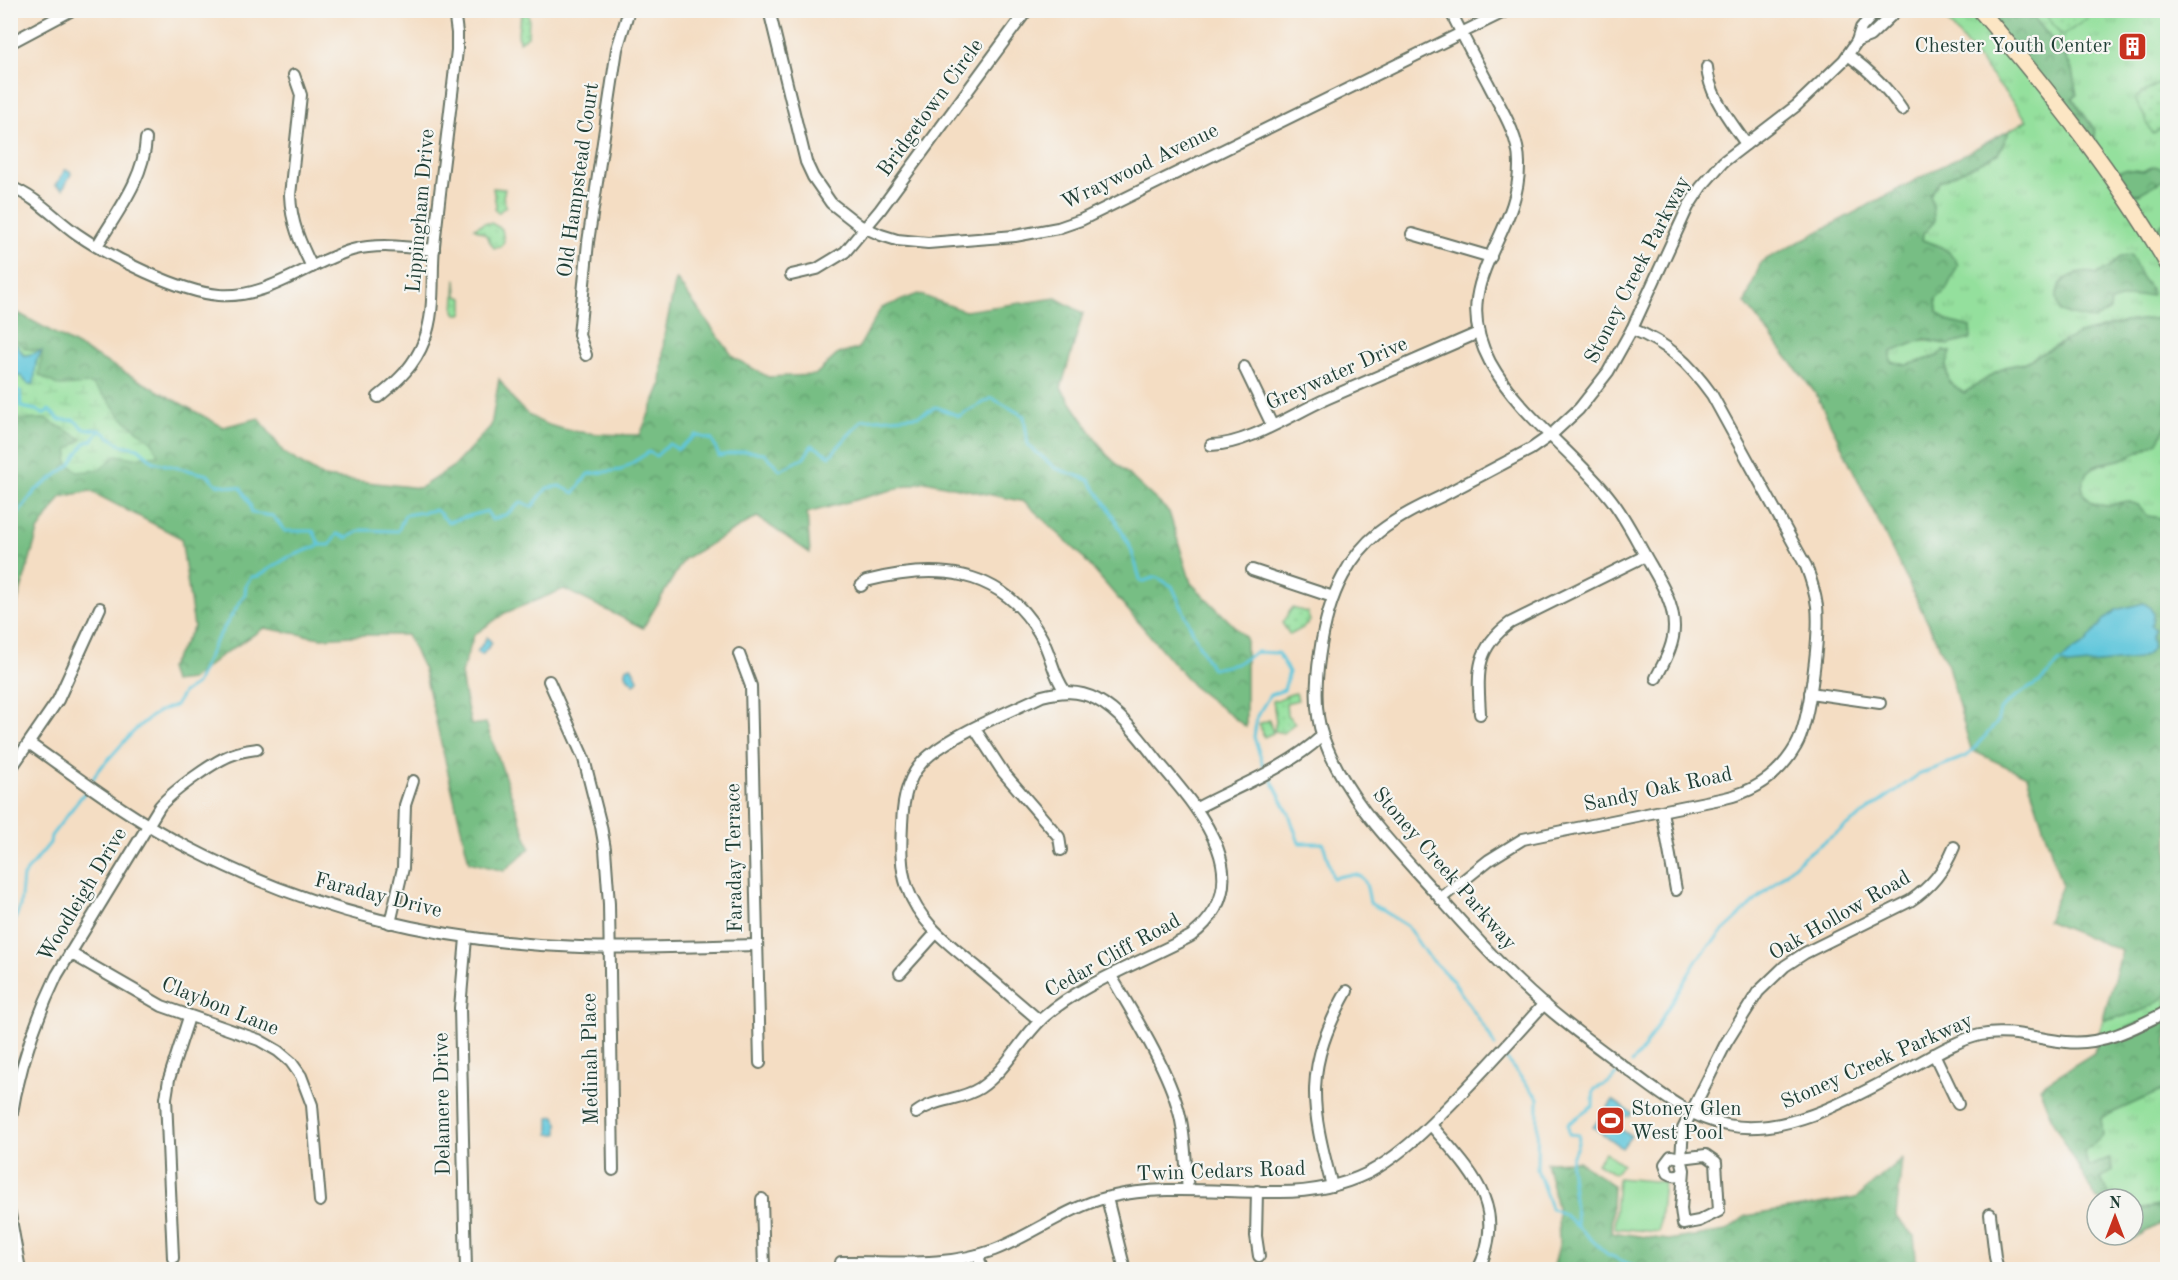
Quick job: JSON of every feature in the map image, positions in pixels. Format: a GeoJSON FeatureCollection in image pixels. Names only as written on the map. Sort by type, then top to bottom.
{"type":"FeatureCollection","features":[{"type":"Feature","properties":{"kind":"main road"},"geometry":{"type":"LineString","coordinates":[[1980,10],[2094,153],[2131,204],[2168,265]]}},
{"type":"Feature","properties":{"kind":"street"},"geometry":{"type":"LineString","coordinates":[[10,43],[72,10]]}},
{"type":"Feature","properties":{"kind":"street","name":"Lippingham Drive"},"geometry":{"type":"LineString","coordinates":[[378,397],[399,380],[410,367],[425,340],[432,309],[434,250],[457,50],[454,10]]}},
{"type":"Feature","properties":{"kind":"street","name":"Old Hampstead Court"},"geometry":{"type":"LineString","coordinates":[[586,355],[579,335],[589,240],[617,49],[629,10]]}},
{"type":"Feature","properties":{"kind":"street","name":"Wraywood Avenue"},"geometry":{"type":"LineString","coordinates":[[768,10],[806,162],[813,177],[831,203],[844,215],[865,228],[897,240],[928,243],[1015,236],[1058,228],[1098,213],[1508,10]]}},
{"type":"Feature","properties":{"kind":"street","name":"Bridgetown Circle"},"geometry":{"type":"LineString","coordinates":[[791,275],[817,269],[845,252],[1026,10]]}},
{"type":"Feature","properties":{"kind":"street"},"geometry":{"type":"LineString","coordinates":[[1450,10],[1506,118],[1519,162],[1515,196],[1478,288],[1476,300],[1478,333],[1500,378],[1527,411],[1610,497],[1622,514],[1669,600],[1674,626],[1671,647],[1656,678]]}},
{"type":"Feature","properties":{"kind":"street","name":"Stoney Creek Parkway"},"geometry":{"type":"LineString","coordinates":[[1877,10],[1861,28],[1857,41],[1848,55],[1796,106],[1723,162],[1710,175],[1688,207],[1632,329],[1593,394],[1551,435],[1531,449],[1394,521],[1379,532],[1352,560],[1333,597],[1324,630],[1316,689],[1318,721],[1322,736],[1346,785],[1358,803],[1440,898],[1521,984],[1662,1094],[1710,1121],[1743,1128],[1778,1126],[1796,1122],[1849,1098],[1934,1054],[1977,1036],[1993,1033],[2025,1034],[2064,1042],[2092,1042],[2113,1037],[2168,1011]]}},
{"type":"Feature","properties":{"kind":"street","name":"Stoney Creek Parkway"},"geometry":{"type":"LineString","coordinates":[[1857,41],[1870,36],[1897,10]]}},
{"type":"Feature","properties":{"kind":"street"},"geometry":{"type":"LineString","coordinates":[[1848,55],[1872,73],[1889,91],[1902,110]]}},
{"type":"Feature","properties":{"kind":"street"},"geometry":{"type":"LineString","coordinates":[[1707,67],[1708,78],[1717,100],[1746,144]]}},
{"type":"Feature","properties":{"kind":"street"},"geometry":{"type":"LineString","coordinates":[[294,75],[301,95],[290,195],[291,210],[298,240],[312,267]]}},
{"type":"Feature","properties":{"kind":"street"},"geometry":{"type":"LineString","coordinates":[[97,246],[141,168],[146,140]]}},
{"type":"Feature","properties":{"kind":"street"},"geometry":{"type":"LineString","coordinates":[[10,187],[33,197],[77,234],[97,246],[194,290],[222,295],[250,293],[275,285],[312,267],[365,247],[390,246],[434,250]]}},
{"type":"Feature","properties":{"kind":"street"},"geometry":{"type":"LineString","coordinates":[[1412,234],[1491,257]]}},
{"type":"Feature","properties":{"kind":"street","name":"Sandy Oak Road"},"geometry":{"type":"LineString","coordinates":[[1440,898],[1489,860],[1522,839],[1739,795],[1763,783],[1777,771],[1796,747],[1806,716],[1816,650],[1817,608],[1806,566],[1712,395],[1701,380],[1664,343],[1632,329]]}},
{"type":"Feature","properties":{"kind":"street","name":"Greywater Drive"},"geometry":{"type":"LineString","coordinates":[[1211,445],[1230,444],[1404,364],[1478,333]]}},
{"type":"Feature","properties":{"kind":"street"},"geometry":{"type":"LineString","coordinates":[[1244,367],[1272,425]]}},
{"type":"Feature","properties":{"kind":"street"},"geometry":{"type":"LineString","coordinates":[[1480,714],[1478,673],[1480,660],[1490,641],[1499,631],[1510,623],[1645,556]]}},
{"type":"Feature","properties":{"kind":"street"},"geometry":{"type":"LineString","coordinates":[[1252,570],[1333,597]]}},
{"type":"Feature","properties":{"kind":"street"},"geometry":{"type":"LineString","coordinates":[[861,586],[866,581],[896,573],[915,571],[949,572],[984,582],[1009,597],[1030,619],[1048,649],[1055,676],[1065,691]]}},
{"type":"Feature","properties":{"kind":"street"},"geometry":{"type":"LineString","coordinates":[[10,770],[30,744],[66,686],[100,608]]}},
{"type":"Feature","properties":{"kind":"street","name":"Faraday Terrace"},"geometry":{"type":"LineString","coordinates":[[739,654],[751,686],[760,1063]]}},
{"type":"Feature","properties":{"kind":"street","name":"Medinah Place"},"geometry":{"type":"LineString","coordinates":[[549,681],[584,759],[601,826],[608,875],[612,1170]]}},
{"type":"Feature","properties":{"kind":"street","name":"Cedar Cliff Road"},"geometry":{"type":"LineString","coordinates":[[916,1113],[932,1103],[960,1097],[979,1088],[1004,1065],[1040,1021],[1062,1003],[1191,936],[1205,924],[1218,905],[1223,885],[1221,860],[1207,825],[1197,808],[1143,742],[1112,711],[1092,697],[1065,691],[1042,696],[929,755],[906,789],[903,805],[901,858],[906,886],[921,917],[936,933],[1040,1021]]}},
{"type":"Feature","properties":{"kind":"street"},"geometry":{"type":"LineString","coordinates":[[1810,693],[1880,703]]}},
{"type":"Feature","properties":{"kind":"street"},"geometry":{"type":"LineString","coordinates":[[975,729],[1003,772],[1059,837],[1061,850]]}},
{"type":"Feature","properties":{"kind":"street"},"geometry":{"type":"LineString","coordinates":[[1197,808],[1278,768],[1322,736]]}},
{"type":"Feature","properties":{"kind":"street","name":"Faraday Drive"},"geometry":{"type":"LineString","coordinates":[[30,744],[148,825],[216,862],[328,907],[466,938],[536,945],[608,948],[757,945]]}},
{"type":"Feature","properties":{"kind":"street","name":"Woodleigh Drive"},"geometry":{"type":"LineString","coordinates":[[10,1124],[19,1074],[46,997],[70,953],[148,825],[165,800],[182,786],[232,754],[257,749]]}},
{"type":"Feature","properties":{"kind":"street"},"geometry":{"type":"LineString","coordinates":[[390,922],[403,868],[405,805],[413,781]]}},
{"type":"Feature","properties":{"kind":"street"},"geometry":{"type":"LineString","coordinates":[[1662,811],[1676,890]]}},
{"type":"Feature","properties":{"kind":"street","name":"Oak Hollow Road"},"geometry":{"type":"LineString","coordinates":[[1681,1158],[1683,1129],[1726,1043],[1749,1003],[1769,980],[1805,953],[1922,893],[1944,869],[1954,847]]}},
{"type":"Feature","properties":{"kind":"street"},"geometry":{"type":"LineString","coordinates":[[900,973],[936,933]]}},
{"type":"Feature","properties":{"kind":"street","name":"Delamere Drive"},"geometry":{"type":"LineString","coordinates":[[466,938],[460,1008],[466,1269]]}},
{"type":"Feature","properties":{"kind":"street","name":"Claybon Lane"},"geometry":{"type":"LineString","coordinates":[[70,953],[144,998],[189,1017],[259,1040],[278,1051],[296,1069],[308,1090],[312,1105],[320,1201]]}},
{"type":"Feature","properties":{"kind":"street"},"geometry":{"type":"LineString","coordinates":[[1111,976],[1173,1095],[1181,1122],[1188,1190]]}},
{"type":"Feature","properties":{"kind":"street"},"geometry":{"type":"LineString","coordinates":[[1332,1186],[1318,1134],[1316,1074],[1324,1038],[1347,991]]}},
{"type":"Feature","properties":{"kind":"street","name":"Twin Cedars Road"},"geometry":{"type":"LineString","coordinates":[[841,1262],[945,1260],[978,1255],[1005,1245],[1064,1214],[1107,1198],[1126,1194],[1188,1190],[1305,1191],[1332,1186],[1363,1175],[1384,1163],[1431,1125],[1469,1087],[1544,1004]]}},
{"type":"Feature","properties":{"kind":"street"},"geometry":{"type":"LineString","coordinates":[[173,1258],[166,1098],[169,1079],[189,1017]]}},
{"type":"Feature","properties":{"kind":"street"},"geometry":{"type":"LineString","coordinates":[[1934,1054],[1958,1104]]}},
{"type":"Feature","properties":{"kind":"street"},"geometry":{"type":"LineString","coordinates":[[1431,1125],[1471,1173],[1485,1200],[1490,1230],[1488,1246],[1478,1269]]}},
{"type":"Feature","properties":{"kind":"street"},"geometry":{"type":"LineString","coordinates":[[1681,1158],[1684,1170],[1683,1224],[1699,1221],[1719,1211],[1716,1162],[1706,1155],[1681,1158],[1675,1155],[1668,1158],[1665,1167],[1668,1173],[1674,1176],[1684,1170]]}},
{"type":"Feature","properties":{"kind":"street"},"geometry":{"type":"LineString","coordinates":[[1257,1191],[1256,1236],[1259,1256]]}},
{"type":"Feature","properties":{"kind":"street"},"geometry":{"type":"LineString","coordinates":[[1107,1198],[1125,1269]]}},
{"type":"Feature","properties":{"kind":"street"},"geometry":{"type":"LineString","coordinates":[[762,1199],[764,1269]]}},
{"type":"Feature","properties":{"kind":"street"},"geometry":{"type":"LineString","coordinates":[[10,1214],[14,1253],[20,1269]]}},
{"type":"Feature","properties":{"kind":"street"},"geometry":{"type":"LineString","coordinates":[[1990,1214],[1998,1269]]}},
{"type":"Feature","properties":{"kind":"street"},"geometry":{"type":"LineString","coordinates":[[978,1255],[982,1269]]}},
{"type":"Feature","properties":{"kind":"green space"},"geometry":{"type":"Polygon","coordinates":[[[525,10],[529,18],[528,36],[519,42],[519,26],[525,10]]]}},
{"type":"Feature","properties":{"kind":"green space"},"geometry":{"type":"Polygon","coordinates":[[[1939,11],[1980,11],[2094,129],[2072,97],[2066,57],[2022,16],[2012,19],[2008,11],[2167,11],[2167,221],[2150,234],[2167,265],[2167,325],[2161,318],[2125,322],[2076,335],[2024,363],[2005,367],[1964,393],[1949,383],[1946,367],[1951,352],[1907,366],[1891,362],[1891,352],[1900,348],[1925,341],[1948,345],[1970,327],[1947,321],[1937,312],[1936,299],[1946,290],[1938,245],[1922,240],[1923,234],[1934,222],[1930,195],[1938,182],[1998,154],[2010,130],[2027,120],[1939,11]]]}},
{"type":"Feature","properties":{"kind":"green space"},"geometry":{"type":"Polygon","coordinates":[[[1980,11],[2008,11],[2012,19],[2022,16],[2035,19],[2066,57],[2072,70],[2077,95],[2072,98],[2094,129],[2099,160],[1980,11]]]}},
{"type":"Feature","properties":{"kind":"green space"},"geometry":{"type":"Polygon","coordinates":[[[2052,11],[2098,11],[2062,36],[2046,15],[2052,11]]]}},
{"type":"Feature","properties":{"kind":"green space"},"geometry":{"type":"Polygon","coordinates":[[[2167,78],[2167,125],[2153,134],[2135,98],[2167,78]]]}},
{"type":"Feature","properties":{"kind":"green space"},"geometry":{"type":"Polygon","coordinates":[[[2010,130],[1998,154],[1939,182],[1930,195],[1934,222],[1923,234],[1922,240],[1948,251],[1958,265],[1946,290],[1936,299],[1937,312],[1947,321],[1970,327],[1971,339],[1948,345],[1925,339],[1891,352],[1891,362],[1907,365],[1938,356],[1943,350],[1951,352],[1946,367],[1949,382],[1964,393],[2005,367],[2024,363],[2076,335],[2125,322],[2161,318],[2167,325],[2167,424],[2158,442],[2123,459],[2096,465],[2086,474],[2082,486],[2085,496],[2094,504],[2108,506],[2127,501],[2138,505],[2148,516],[2167,519],[2168,994],[2146,1009],[2130,1015],[2103,1019],[2122,951],[2047,921],[2062,886],[2027,776],[1971,750],[1947,662],[1816,394],[1745,303],[1761,262],[2010,130]]]}},
{"type":"Feature","properties":{"kind":"green space"},"geometry":{"type":"Polygon","coordinates":[[[2154,166],[2164,169],[2167,167],[2167,180],[2139,194],[2124,194],[2110,175],[2125,169],[2143,171],[2154,166]]]}},
{"type":"Feature","properties":{"kind":"green space"},"geometry":{"type":"Polygon","coordinates":[[[493,188],[505,189],[503,197],[506,206],[498,213],[495,209],[493,188]]]}},
{"type":"Feature","properties":{"kind":"green space"},"geometry":{"type":"Polygon","coordinates":[[[2167,221],[2167,265],[2150,234],[2167,221]]]}},
{"type":"Feature","properties":{"kind":"green space"},"geometry":{"type":"Polygon","coordinates":[[[484,223],[491,223],[502,229],[504,241],[501,247],[494,248],[485,234],[474,228],[484,223]]]}},
{"type":"Feature","properties":{"kind":"green space"},"geometry":{"type":"Polygon","coordinates":[[[2131,255],[2142,278],[2151,289],[2151,295],[2111,302],[2110,310],[2094,320],[2060,312],[2057,293],[2062,282],[2072,275],[2096,274],[2109,268],[2121,256],[2131,255]]]}},
{"type":"Feature","properties":{"kind":"green space"},"geometry":{"type":"Polygon","coordinates":[[[456,279],[457,296],[463,298],[461,314],[456,314],[454,311],[456,279]]]}},
{"type":"Feature","properties":{"kind":"green space"},"geometry":{"type":"Polygon","coordinates":[[[676,279],[734,358],[768,377],[815,375],[838,354],[858,349],[881,308],[918,294],[965,311],[1056,298],[1083,313],[1061,388],[1106,454],[1169,512],[1191,583],[1246,638],[1246,727],[1195,688],[1079,553],[1025,502],[925,481],[807,513],[810,553],[757,517],[684,559],[643,628],[564,589],[505,613],[474,635],[461,673],[471,725],[486,723],[530,848],[504,871],[469,862],[424,670],[407,635],[321,638],[264,628],[219,657],[191,680],[173,682],[169,668],[194,627],[181,538],[90,491],[61,497],[38,531],[17,604],[11,634],[11,309],[223,427],[259,418],[284,453],[323,477],[420,488],[454,466],[491,426],[499,379],[522,409],[533,418],[546,424],[578,432],[640,435],[661,385],[664,336],[676,279]]]}},
{"type":"Feature","properties":{"kind":"green space"},"geometry":{"type":"Polygon","coordinates":[[[11,337],[27,349],[42,351],[39,375],[59,386],[91,384],[107,398],[120,416],[152,442],[158,455],[133,458],[117,455],[99,470],[78,472],[67,462],[69,449],[82,439],[46,419],[11,420],[11,337]]]}},
{"type":"Feature","properties":{"kind":"green space"},"geometry":{"type":"Polygon","coordinates":[[[2167,424],[2167,519],[2148,516],[2131,503],[2098,506],[2087,498],[2082,485],[2091,469],[2130,456],[2151,445],[2159,440],[2167,424]]]}},
{"type":"Feature","properties":{"kind":"green space"},"geometry":{"type":"Polygon","coordinates":[[[1292,608],[1307,612],[1310,621],[1290,635],[1282,623],[1292,608]]]}},
{"type":"Feature","properties":{"kind":"green space"},"geometry":{"type":"Polygon","coordinates":[[[1296,693],[1298,700],[1286,703],[1287,715],[1295,723],[1283,733],[1274,731],[1276,721],[1273,701],[1296,693]]]}},
{"type":"Feature","properties":{"kind":"green space"},"geometry":{"type":"Polygon","coordinates":[[[1269,720],[1273,733],[1264,737],[1259,724],[1269,720]]]}},
{"type":"Feature","properties":{"kind":"green space"},"geometry":{"type":"Polygon","coordinates":[[[2167,994],[2167,1011],[2097,1041],[2103,1019],[2138,1012],[2153,1005],[2167,994]]]}},
{"type":"Feature","properties":{"kind":"green space"},"geometry":{"type":"Polygon","coordinates":[[[2167,1011],[2167,1088],[2101,1118],[2103,1136],[2084,1152],[2088,1167],[2109,1158],[2113,1171],[2100,1179],[2105,1187],[2090,1187],[2053,1122],[2039,1087],[2094,1053],[2097,1041],[2167,1011]]]}},
{"type":"Feature","properties":{"kind":"green space"},"geometry":{"type":"Polygon","coordinates":[[[2167,1088],[2167,1201],[2159,1206],[2145,1209],[2145,1187],[2104,1187],[2099,1179],[2110,1159],[2088,1167],[2084,1152],[2102,1136],[2100,1118],[2167,1088]]]}},
{"type":"Feature","properties":{"kind":"green space"},"geometry":{"type":"Polygon","coordinates":[[[1605,1152],[1622,1164],[1614,1174],[1597,1163],[1605,1152]]]}},
{"type":"Feature","properties":{"kind":"green space"},"geometry":{"type":"Polygon","coordinates":[[[1902,1159],[1896,1217],[1914,1236],[1917,1269],[1553,1269],[1559,1246],[1558,1211],[1546,1162],[1578,1161],[1613,1185],[1611,1232],[1668,1240],[1726,1231],[1746,1216],[1856,1198],[1902,1159]]]}},
{"type":"Feature","properties":{"kind":"green space"},"geometry":{"type":"Polygon","coordinates":[[[1618,1178],[1664,1182],[1659,1232],[1614,1228],[1618,1178]]]}},
{"type":"Feature","properties":{"kind":"green space"},"geometry":{"type":"Polygon","coordinates":[[[2167,1201],[2167,1220],[2145,1232],[2145,1209],[2159,1206],[2167,1201]]]}},
{"type":"Feature","properties":{"kind":"water"},"geometry":{"type":"Polygon","coordinates":[[[65,170],[70,171],[71,174],[63,189],[56,185],[65,170]]]}},
{"type":"Feature","properties":{"kind":"water"},"geometry":{"type":"Polygon","coordinates":[[[10,343],[16,344],[24,356],[42,351],[36,362],[34,384],[28,384],[21,376],[13,376],[10,343]]]}},
{"type":"Feature","properties":{"kind":"water"},"geometry":{"type":"Polygon","coordinates":[[[2144,603],[2152,610],[2151,626],[2155,629],[2151,638],[2153,647],[2146,655],[2138,659],[2069,666],[2060,662],[2069,653],[2085,644],[2103,621],[2116,610],[2144,603]]]}},
{"type":"Feature","properties":{"kind":"water"},"geometry":{"type":"Polygon","coordinates":[[[487,637],[492,643],[482,655],[477,652],[487,637]]]}},
{"type":"Feature","properties":{"kind":"water"},"geometry":{"type":"Polygon","coordinates":[[[631,666],[638,679],[634,684],[625,673],[626,668],[631,666]]]}},
{"type":"Feature","properties":{"kind":"water","name":"Stoney Glen West Pool"},"geometry":{"type":"Polygon","coordinates":[[[1613,1100],[1632,1113],[1629,1117],[1626,1115],[1619,1125],[1620,1129],[1631,1136],[1622,1148],[1593,1127],[1613,1100]]]}},
{"type":"Feature","properties":{"kind":"water"},"geometry":{"type":"Polygon","coordinates":[[[555,1116],[558,1123],[558,1134],[549,1134],[549,1117],[555,1116]]]}},
{"type":"Feature","properties":{"kind":"waterway"},"geometry":{"type":"LineString","coordinates":[[10,382],[13,376]]}},
{"type":"Feature","properties":{"kind":"waterway"},"geometry":{"type":"LineString","coordinates":[[10,390],[20,391],[21,407],[43,414],[49,410],[60,420],[74,420],[84,429],[100,430],[121,445],[138,448],[154,462],[208,475],[216,484],[241,488],[252,513],[273,516],[285,531],[313,531],[320,545],[330,545],[337,534],[347,538],[362,530],[398,531],[405,515],[436,510],[448,522],[487,511],[492,520],[507,514],[522,502],[532,507],[547,488],[560,486],[574,493],[588,474],[621,470],[649,452],[656,456],[669,444],[678,449],[696,435],[712,440],[719,456],[744,451],[764,453],[780,470],[804,458],[812,445],[830,456],[862,420],[918,416],[936,407],[959,416],[992,398],[1024,416],[1028,445],[1055,468],[1089,480],[1110,510],[1131,549],[1141,582],[1156,577],[1172,586],[1212,669],[1236,664],[1256,652],[1278,653],[1289,672],[1284,690],[1270,695],[1257,716],[1254,737],[1263,765]]}},
{"type":"Feature","properties":{"kind":"waterway"},"geometry":{"type":"LineString","coordinates":[[10,524],[35,491],[70,465],[85,443],[93,440],[100,430]]}},
{"type":"Feature","properties":{"kind":"waterway"},"geometry":{"type":"LineString","coordinates":[[93,779],[98,770],[133,732],[153,715],[175,706],[183,693],[196,684],[214,644],[245,594],[246,585],[251,577],[258,576],[287,558],[320,545]]}},
{"type":"Feature","properties":{"kind":"waterway"},"geometry":{"type":"LineString","coordinates":[[1632,1063],[1642,1051],[1699,957],[1723,931],[1803,857],[1918,775],[1967,756],[1997,723],[2000,710],[2016,696],[2041,681],[2060,662]]}},
{"type":"Feature","properties":{"kind":"waterway"},"geometry":{"type":"LineString","coordinates":[[1271,779],[1289,814],[1299,843],[1323,843],[1333,878],[1357,875],[1364,880],[1370,903],[1407,926],[1426,954],[1453,981],[1495,1046]]}},
{"type":"Feature","properties":{"kind":"waterway"},"geometry":{"type":"LineString","coordinates":[[10,931],[20,907],[23,876],[50,843],[51,836],[85,792]]}},
{"type":"Feature","properties":{"kind":"waterway"},"geometry":{"type":"LineString","coordinates":[[1505,1058],[1538,1098],[1537,1169],[1551,1208],[1565,1215],[1607,1254],[1643,1270]]}},
{"type":"Feature","properties":{"kind":"waterway"},"geometry":{"type":"LineString","coordinates":[[1577,1225],[1570,1165],[1579,1135],[1569,1134],[1568,1124],[1593,1106],[1594,1090],[1608,1083],[1619,1072]]}},
{"type":"Feature","properties":{"kind":"place","name":"Chester Youth Center"},"geometry":{"type":"Point","coordinates":[2132,46]}},
{"type":"Feature","properties":{"kind":"place","name":"Stoney Glen West Pool"},"geometry":{"type":"Point","coordinates":[1610,1121]}}]}
